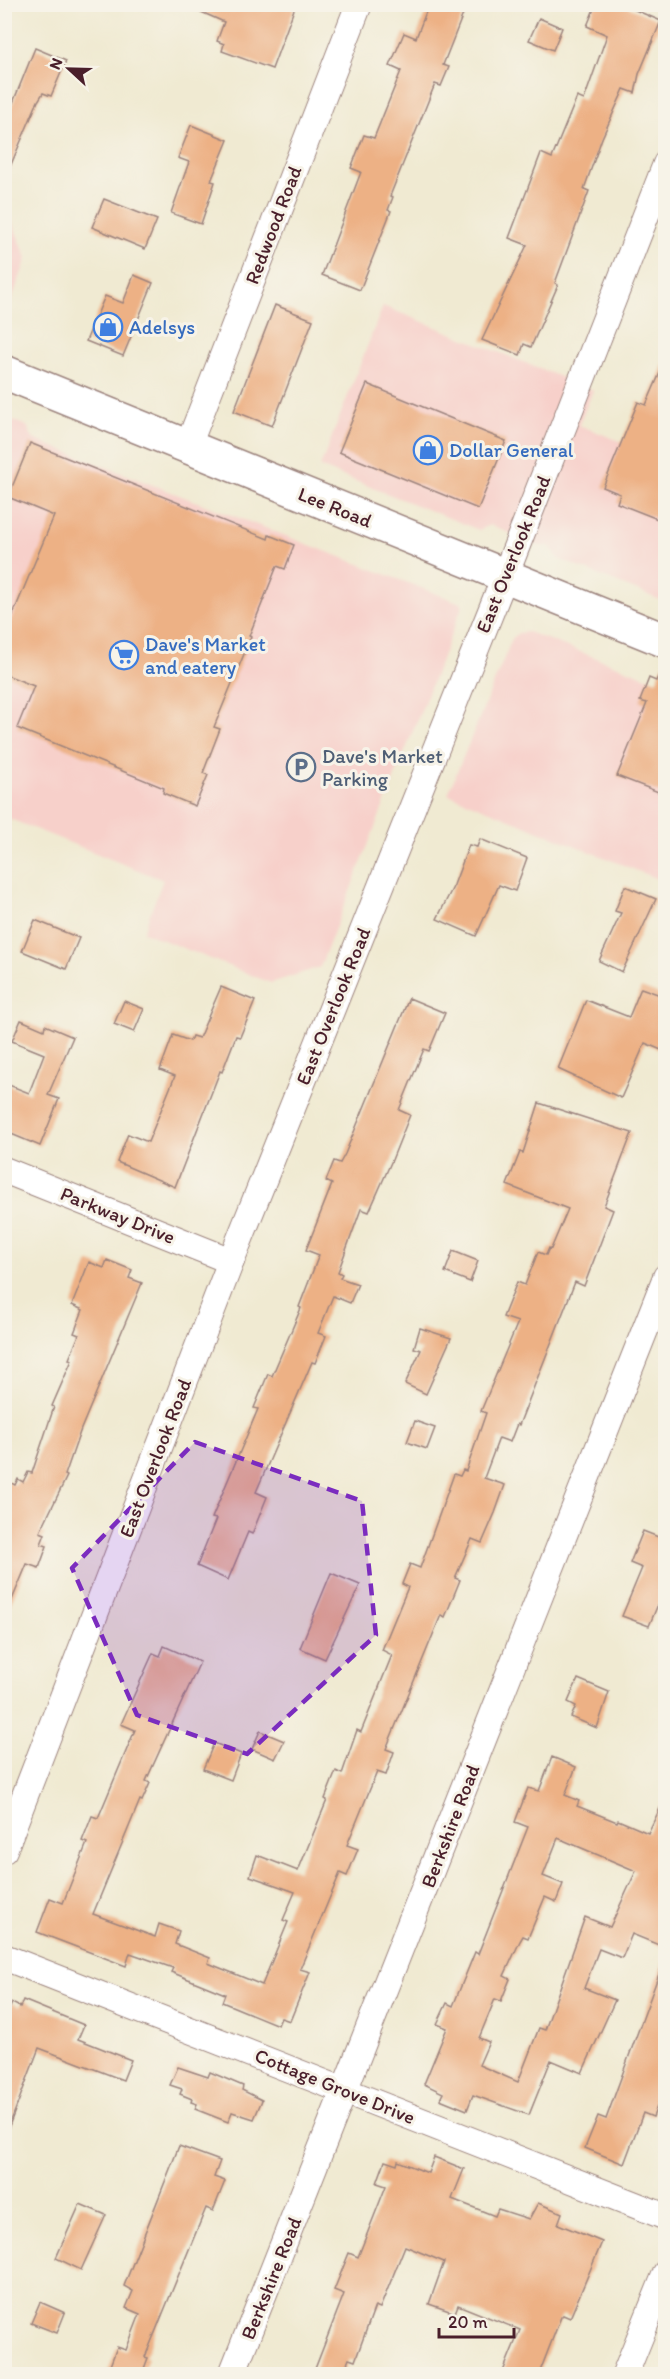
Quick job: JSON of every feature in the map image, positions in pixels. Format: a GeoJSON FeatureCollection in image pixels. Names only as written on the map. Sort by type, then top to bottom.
{"type":"FeatureCollection","features":[{"type":"Feature","properties":{"kind":"main road","name":"Lee Road"},"geometry":{"type":"LineString","coordinates":[[4,372],[666,641]]}},
{"type":"Feature","properties":{"kind":"street","name":"Redwood Road"},"geometry":{"type":"LineString","coordinates":[[188,446],[358,4]]}},
{"type":"Feature","properties":{"kind":"street","name":"East Overlook Road"},"geometry":{"type":"LineString","coordinates":[[4,1850],[231,1260],[666,164]]}},
{"type":"Feature","properties":{"kind":"street","name":"Parkway Drive"},"geometry":{"type":"LineString","coordinates":[[4,1170],[231,1260]]}},
{"type":"Feature","properties":{"kind":"street","name":"Berkshire Road"},"geometry":{"type":"LineString","coordinates":[[232,2374],[666,1277]]}},
{"type":"Feature","properties":{"kind":"street","name":"Cottage Grove Drive"},"geometry":{"type":"LineString","coordinates":[[4,1957],[666,2217]]}},
{"type":"Feature","properties":{"kind":"street"},"geometry":{"type":"LineString","coordinates":[[625,2374],[666,2273]]}},
{"type":"Feature","properties":{"kind":"highlighted area"},"geometry":{"type":"Polygon","coordinates":[[[195,1442],[362,1501],[376,1635],[247,1754],[137,1715],[72,1568],[195,1442]]]}},
{"type":"Feature","properties":{"kind":"shaded area"},"geometry":{"type":"Polygon","coordinates":[[[4,203],[27,258],[5,318],[4,318],[4,203]]]}},
{"type":"Feature","properties":{"kind":"shaded area"},"geometry":{"type":"Polygon","coordinates":[[[383,306],[593,390],[579,425],[665,459],[665,602],[559,559],[550,546],[539,546],[490,525],[479,530],[320,467],[383,306]]]}},
{"type":"Feature","properties":{"kind":"shaded area"},"geometry":{"type":"Polygon","coordinates":[[[4,417],[27,426],[33,439],[463,604],[320,967],[271,983],[143,932],[163,880],[5,817],[4,417]]]}},
{"type":"Feature","properties":{"kind":"shaded area"},"geometry":{"type":"Polygon","coordinates":[[[528,632],[665,684],[665,882],[448,794],[512,639],[518,633],[528,632]]]}},
{"type":"Feature","properties":{"kind":"building"},"geometry":{"type":"Polygon","coordinates":[[[183,4],[296,4],[272,69],[222,51],[224,44],[217,41],[224,22],[183,4]]]}},
{"type":"Feature","properties":{"kind":"building"},"geometry":{"type":"Polygon","coordinates":[[[429,4],[467,4],[443,65],[449,67],[441,86],[435,84],[390,196],[393,197],[388,210],[391,211],[360,290],[322,275],[361,172],[351,168],[364,135],[374,138],[401,71],[390,66],[404,33],[416,38],[429,4]]]}},
{"type":"Feature","properties":{"kind":"building"},"geometry":{"type":"Polygon","coordinates":[[[596,4],[621,4],[661,21],[639,74],[635,93],[624,89],[602,138],[584,189],[589,191],[555,283],[558,285],[531,347],[524,344],[520,355],[482,340],[527,245],[509,238],[541,153],[552,158],[577,97],[584,100],[607,35],[587,26],[596,4]]]}},
{"type":"Feature","properties":{"kind":"building"},"geometry":{"type":"Polygon","coordinates":[[[539,18],[562,28],[553,50],[529,40],[539,18]]]}},
{"type":"Feature","properties":{"kind":"building"},"geometry":{"type":"Polygon","coordinates":[[[35,48],[66,61],[51,96],[43,93],[38,101],[4,181],[4,108],[10,110],[35,48]]]}},
{"type":"Feature","properties":{"kind":"building"},"geometry":{"type":"Polygon","coordinates":[[[191,125],[228,140],[211,181],[215,182],[201,224],[171,213],[189,162],[178,158],[191,125]]]}},
{"type":"Feature","properties":{"kind":"building"},"geometry":{"type":"Polygon","coordinates":[[[104,199],[157,220],[145,249],[92,227],[104,199]]]}},
{"type":"Feature","properties":{"kind":"building"},"geometry":{"type":"Polygon","coordinates":[[[134,275],[153,283],[123,356],[86,341],[105,296],[123,303],[134,275]]]}},
{"type":"Feature","properties":{"kind":"building"},"geometry":{"type":"Polygon","coordinates":[[[275,305],[313,320],[272,426],[234,411],[275,305]]]}},
{"type":"Feature","properties":{"kind":"building"},"geometry":{"type":"Polygon","coordinates":[[[666,359],[666,506],[660,520],[617,503],[620,494],[603,487],[638,402],[646,405],[666,359]]]}},
{"type":"Feature","properties":{"kind":"building"},"geometry":{"type":"Polygon","coordinates":[[[367,384],[506,441],[478,509],[339,452],[367,384]]]}},
{"type":"Feature","properties":{"kind":"building","name":"Dave's Market and eatery"},"geometry":{"type":"Polygon","coordinates":[[[30,443],[268,539],[269,535],[294,545],[285,569],[277,566],[214,727],[220,729],[203,773],[208,775],[195,806],[163,793],[164,788],[17,728],[34,686],[4,674],[4,636],[54,516],[8,497],[30,443]]]}},
{"type":"Feature","properties":{"kind":"building"},"geometry":{"type":"Polygon","coordinates":[[[666,659],[666,795],[617,776],[647,703],[640,701],[649,678],[656,681],[666,659]]]}},
{"type":"Feature","properties":{"kind":"building"},"geometry":{"type":"Polygon","coordinates":[[[480,839],[527,858],[515,891],[499,885],[476,936],[437,919],[454,885],[469,845],[477,847],[480,839]]]}},
{"type":"Feature","properties":{"kind":"building"},"geometry":{"type":"Polygon","coordinates":[[[625,886],[656,899],[622,972],[599,961],[621,913],[615,911],[625,886]]]}},
{"type":"Feature","properties":{"kind":"building"},"geometry":{"type":"Polygon","coordinates":[[[35,920],[79,938],[66,969],[22,951],[35,920]]]}},
{"type":"Feature","properties":{"kind":"building"},"geometry":{"type":"Polygon","coordinates":[[[221,987],[255,1001],[240,1037],[236,1036],[222,1072],[220,1071],[175,1187],[117,1162],[128,1134],[148,1142],[175,1076],[160,1070],[173,1035],[190,1041],[192,1036],[199,1038],[221,987]]]}},
{"type":"Feature","properties":{"kind":"building"},"geometry":{"type":"Polygon","coordinates":[[[641,988],[666,997],[666,1052],[645,1043],[621,1098],[558,1069],[586,1000],[629,1017],[641,988]]]}},
{"type":"Feature","properties":{"kind":"building"},"geometry":{"type":"Polygon","coordinates":[[[409,998],[445,1013],[429,1051],[424,1049],[399,1110],[410,1115],[392,1160],[369,1212],[361,1209],[338,1272],[342,1274],[340,1278],[358,1284],[350,1303],[333,1296],[318,1333],[326,1336],[315,1363],[312,1362],[256,1492],[267,1497],[252,1534],[248,1532],[228,1580],[197,1566],[216,1519],[212,1518],[258,1409],[254,1408],[268,1374],[272,1376],[301,1308],[299,1307],[319,1255],[306,1250],[332,1184],[326,1181],[334,1161],[340,1163],[345,1154],[409,998]]]}},
{"type":"Feature","properties":{"kind":"building"},"geometry":{"type":"Polygon","coordinates":[[[124,1001],[144,1009],[134,1032],[114,1024],[124,1001]]]}},
{"type":"Feature","properties":{"kind":"building"},"geometry":{"type":"Polygon","coordinates":[[[21,1020],[44,1030],[45,1025],[73,1037],[48,1095],[59,1099],[40,1146],[4,1131],[4,1083],[29,1093],[44,1054],[12,1041],[21,1020]]]}},
{"type":"Feature","properties":{"kind":"building"},"geometry":{"type":"Polygon","coordinates":[[[539,1103],[632,1133],[604,1206],[613,1210],[584,1286],[575,1282],[519,1425],[517,1424],[510,1442],[499,1438],[484,1478],[505,1485],[495,1513],[482,1543],[472,1539],[455,1578],[460,1580],[445,1617],[441,1615],[386,1749],[394,1752],[386,1775],[377,1772],[347,1845],[358,1849],[347,1876],[340,1873],[300,1969],[310,1972],[290,2021],[281,2018],[278,2025],[222,2002],[225,1994],[171,1972],[173,1968],[130,1953],[126,1966],[37,1932],[50,1898],[63,1903],[87,1843],[82,1841],[92,1816],[98,1818],[135,1730],[121,1724],[153,1653],[160,1656],[164,1646],[200,1662],[146,1781],[150,1783],[142,1801],[140,1800],[93,1914],[155,1937],[159,1924],[179,1931],[175,1944],[210,1958],[208,1963],[262,1985],[288,1922],[283,1920],[295,1892],[250,1876],[257,1855],[298,1871],[327,1800],[325,1799],[336,1771],[342,1774],[357,1730],[361,1732],[392,1655],[382,1650],[408,1587],[402,1584],[410,1564],[420,1568],[454,1474],[460,1476],[463,1470],[466,1471],[486,1413],[481,1411],[518,1322],[503,1317],[517,1282],[525,1285],[538,1252],[546,1255],[549,1248],[551,1249],[568,1209],[507,1185],[520,1152],[523,1153],[539,1103]]]}},
{"type":"Feature","properties":{"kind":"building"},"geometry":{"type":"Polygon","coordinates":[[[453,1251],[478,1261],[470,1282],[445,1272],[453,1251]]]}},
{"type":"Feature","properties":{"kind":"building"},"geometry":{"type":"Polygon","coordinates":[[[107,1260],[132,1270],[129,1278],[142,1283],[81,1429],[65,1475],[67,1476],[40,1532],[45,1534],[41,1544],[47,1546],[39,1568],[27,1564],[4,1619],[4,1479],[15,1485],[18,1479],[23,1482],[28,1472],[32,1473],[54,1407],[52,1406],[72,1360],[69,1359],[79,1335],[74,1333],[83,1310],[72,1305],[89,1262],[104,1268],[107,1260]]]}},
{"type":"Feature","properties":{"kind":"building"},"geometry":{"type":"Polygon","coordinates":[[[420,1328],[451,1338],[426,1394],[405,1384],[421,1350],[414,1348],[420,1328]]]}},
{"type":"Feature","properties":{"kind":"building"},"geometry":{"type":"Polygon","coordinates":[[[415,1421],[435,1428],[427,1449],[407,1442],[415,1421]]]}},
{"type":"Feature","properties":{"kind":"building"},"geometry":{"type":"Polygon","coordinates":[[[643,1531],[666,1540],[666,1585],[649,1626],[622,1616],[642,1568],[630,1563],[643,1531]]]}},
{"type":"Feature","properties":{"kind":"building"},"geometry":{"type":"Polygon","coordinates":[[[331,1573],[360,1585],[325,1659],[300,1648],[331,1573]]]}},
{"type":"Feature","properties":{"kind":"building"},"geometry":{"type":"Polygon","coordinates":[[[578,1679],[609,1692],[597,1728],[571,1717],[576,1706],[568,1702],[578,1679]]]}},
{"type":"Feature","properties":{"kind":"building"},"geometry":{"type":"Polygon","coordinates":[[[260,1731],[284,1741],[275,1759],[252,1749],[260,1731]]]}},
{"type":"Feature","properties":{"kind":"building"},"geometry":{"type":"Polygon","coordinates":[[[214,1743],[241,1754],[231,1780],[203,1769],[214,1743]]]}},
{"type":"Feature","properties":{"kind":"building"},"geometry":{"type":"Polygon","coordinates":[[[552,1757],[576,1767],[565,1795],[579,1801],[577,1806],[648,1833],[666,1796],[666,1948],[632,1934],[622,1958],[599,1949],[584,1988],[615,2000],[582,2073],[551,2060],[529,2115],[473,2095],[467,2110],[440,2099],[443,2093],[424,2084],[447,2028],[437,2024],[447,2003],[453,2006],[475,1952],[478,1954],[528,1827],[515,1822],[528,1788],[539,1791],[552,1757]],[[558,1838],[543,1876],[563,1884],[556,1902],[545,1897],[528,1938],[523,1936],[520,1941],[504,1976],[510,1979],[501,2001],[495,1999],[479,2038],[489,2042],[479,2065],[518,2082],[539,2028],[545,2030],[585,1917],[610,1927],[636,1871],[558,1838]]]}},
{"type":"Feature","properties":{"kind":"building"},"geometry":{"type":"Polygon","coordinates":[[[663,1963],[666,1963],[666,2083],[653,2117],[643,2113],[624,2164],[585,2148],[598,2116],[606,2119],[663,1963]]]}},
{"type":"Feature","properties":{"kind":"building"},"geometry":{"type":"Polygon","coordinates":[[[23,2000],[84,2025],[78,2039],[131,2060],[123,2080],[39,2048],[6,2134],[4,2021],[12,2003],[20,2007],[23,2000]]]}},
{"type":"Feature","properties":{"kind":"building"},"geometry":{"type":"Polygon","coordinates":[[[178,2067],[208,2077],[210,2072],[243,2086],[242,2090],[262,2100],[254,2119],[232,2112],[228,2122],[195,2109],[197,2104],[191,2102],[192,2099],[180,2094],[182,2089],[170,2085],[178,2067]]]}},
{"type":"Feature","properties":{"kind":"building"},"geometry":{"type":"Polygon","coordinates":[[[179,2146],[220,2161],[214,2177],[225,2181],[213,2211],[206,2208],[145,2357],[148,2358],[142,2374],[107,2374],[117,2347],[126,2350],[140,2314],[126,2308],[133,2291],[124,2286],[179,2146]]]}},
{"type":"Feature","properties":{"kind":"building"},"geometry":{"type":"Polygon","coordinates":[[[434,2157],[464,2169],[452,2199],[495,2216],[498,2209],[529,2219],[538,2203],[562,2213],[558,2224],[602,2242],[570,2318],[563,2315],[561,2317],[539,2374],[502,2374],[520,2330],[458,2305],[455,2313],[429,2304],[444,2262],[405,2246],[380,2308],[375,2306],[355,2361],[349,2359],[343,2374],[313,2374],[344,2294],[334,2290],[349,2253],[358,2257],[386,2186],[377,2183],[385,2161],[397,2165],[398,2161],[428,2173],[434,2157]]]}},
{"type":"Feature","properties":{"kind":"building"},"geometry":{"type":"Polygon","coordinates":[[[80,2204],[106,2215],[81,2270],[56,2258],[80,2204]]]}},
{"type":"Feature","properties":{"kind":"building"},"geometry":{"type":"Polygon","coordinates":[[[40,2302],[65,2313],[57,2333],[31,2323],[40,2302]]]}},
{"type":"Feature","properties":{"kind":"place","name":"Adelsys"},"geometry":{"type":"Point","coordinates":[108,327]}},
{"type":"Feature","properties":{"kind":"place","name":"Dollar General"},"geometry":{"type":"Point","coordinates":[428,450]}},
{"type":"Feature","properties":{"kind":"place","name":"Dave's Market and eatery"},"geometry":{"type":"Point","coordinates":[124,655]}},
{"type":"Feature","properties":{"kind":"place","name":"Dave's Market Parking"},"geometry":{"type":"Point","coordinates":[301,767]}}]}
